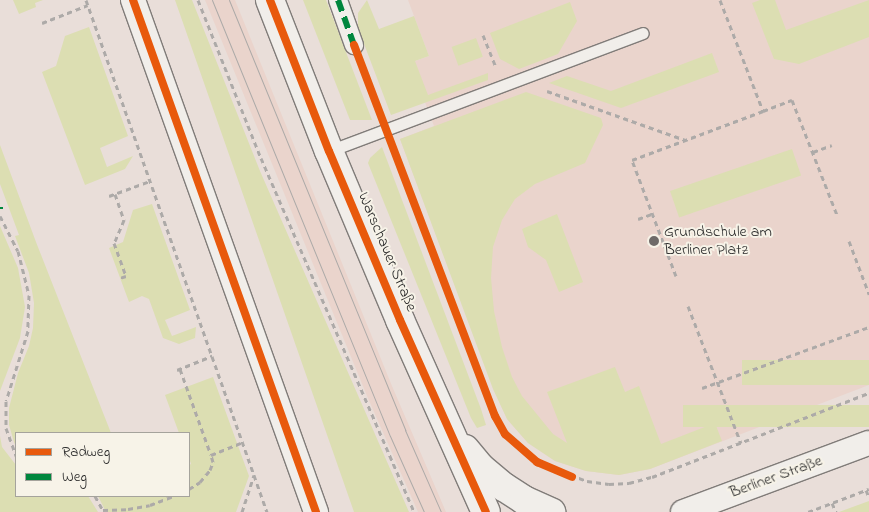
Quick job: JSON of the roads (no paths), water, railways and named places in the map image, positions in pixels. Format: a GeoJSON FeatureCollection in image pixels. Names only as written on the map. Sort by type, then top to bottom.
{"type":"FeatureCollection","features":[{"type":"Feature","properties":{"kind":"street"},"geometry":{"type":"LineString","coordinates":[[133,0],[316,512]]}},
{"type":"Feature","properties":{"kind":"street","name":"Warschauer Straße"},"geometry":{"type":"LineString","coordinates":[[270,0],[329,151],[486,512]]}},
{"type":"Feature","properties":{"kind":"street"},"geometry":{"type":"LineString","coordinates":[[338,0],[354,45]]}},
{"type":"Feature","properties":{"kind":"street"},"geometry":{"type":"LineString","coordinates":[[450,429],[481,468],[504,487],[524,500],[552,512]]}},
{"type":"Feature","properties":{"kind":"street","name":"Berliner Straße"},"geometry":{"type":"LineString","coordinates":[[683,512],[869,443]]}},
{"type":"Feature","properties":{"kind":"lane"},"geometry":{"type":"LineString","coordinates":[[329,151],[643,33]]}},
{"type":"Feature","properties":{"kind":"tram line"},"geometry":{"type":"LineString","coordinates":[[212,0],[390,436],[424,512]]}},
{"type":"Feature","properties":{"kind":"tram line"},"geometry":{"type":"LineString","coordinates":[[229,0],[405,430],[441,512]]}},
{"type":"Feature","properties":{"kind":"place","name":"Grundschule am Berliner Platz"},"geometry":{"type":"Point","coordinates":[654,241]}}]}
